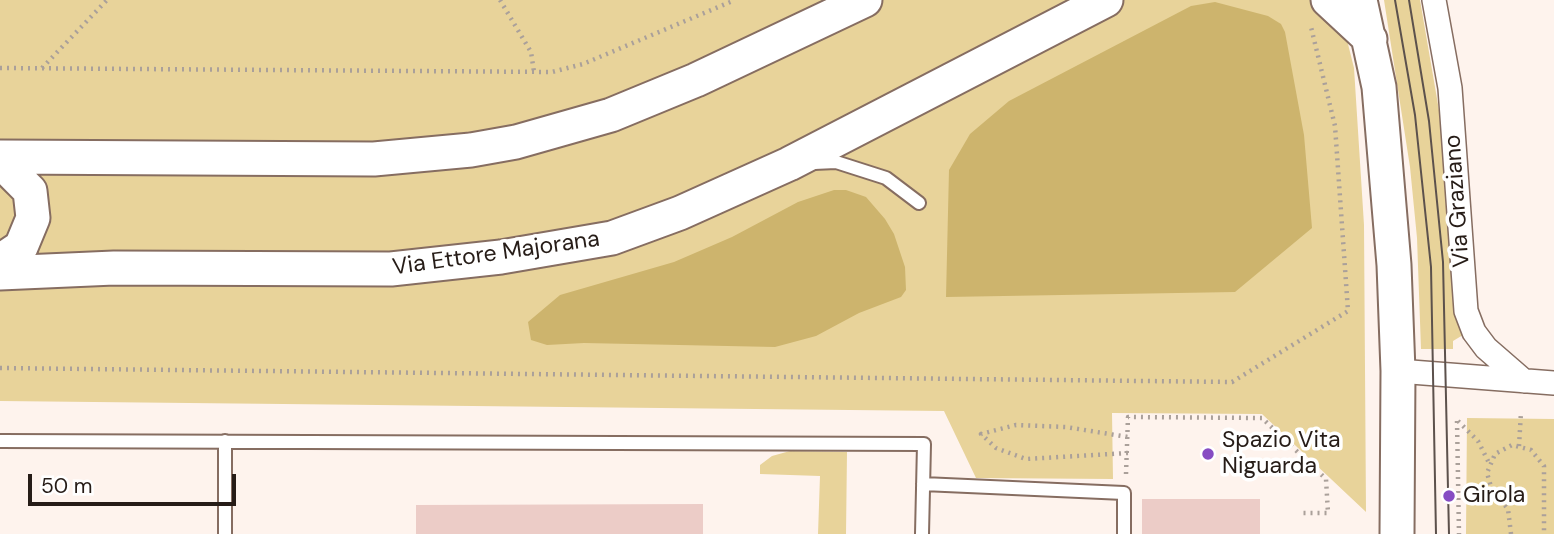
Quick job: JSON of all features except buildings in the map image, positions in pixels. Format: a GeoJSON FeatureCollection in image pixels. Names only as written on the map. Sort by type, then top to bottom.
{"type":"FeatureCollection","features":[{"type":"Feature","properties":{"kind":"street"},"geometry":{"type":"LineString","coordinates":[[0,159],[374,159],[471,150],[516,142],[611,115],[696,80],[865,0]]}},
{"type":"Feature","properties":{"kind":"street","name":"Via Ettore Majorana"},"geometry":{"type":"LineString","coordinates":[[0,273],[114,268],[391,269],[501,257],[612,238],[680,213],[789,164],[1106,0]]}},
{"type":"Feature","properties":{"kind":"street"},"geometry":{"type":"LineString","coordinates":[[1360,0],[1379,87],[1389,194],[1398,371],[1397,534]]}},
{"type":"Feature","properties":{"kind":"street","name":"Via Graziano"},"geometry":{"type":"LineString","coordinates":[[1434,0],[1450,88],[1466,311],[1474,332],[1486,348],[1524,381]]}},
{"type":"Feature","properties":{"kind":"street"},"geometry":{"type":"LineString","coordinates":[[1319,13],[1370,39]]}},
{"type":"Feature","properties":{"kind":"street"},"geometry":{"type":"LineString","coordinates":[[0,159],[30,191],[33,219],[21,247],[0,261]]}},
{"type":"Feature","properties":{"kind":"street"},"geometry":{"type":"LineString","coordinates":[[1398,371],[1554,383]]}},
{"type":"Feature","properties":{"kind":"lane"},"geometry":{"type":"LineString","coordinates":[[789,164],[836,162],[886,178],[919,203]]}},
{"type":"Feature","properties":{"kind":"lane"},"geometry":{"type":"LineString","coordinates":[[0,441],[924,444],[922,534]]}},
{"type":"Feature","properties":{"kind":"lane"},"geometry":{"type":"LineString","coordinates":[[225,441],[225,534]]}},
{"type":"Feature","properties":{"kind":"lane"},"geometry":{"type":"LineString","coordinates":[[923,484],[1124,492],[1125,534]]}},
{"type":"Feature","properties":{"kind":"path"},"geometry":{"type":"LineString","coordinates":[[41,69],[107,0]]}},
{"type":"Feature","properties":{"kind":"path"},"geometry":{"type":"LineString","coordinates":[[500,0],[531,52],[534,72]]}},
{"type":"Feature","properties":{"kind":"path"},"geometry":{"type":"LineString","coordinates":[[0,68],[534,72],[583,64],[735,0]]}},
{"type":"Feature","properties":{"kind":"path"},"geometry":{"type":"LineString","coordinates":[[0,368],[1232,382],[1348,311],[1335,126],[1319,13]]}},
{"type":"Feature","properties":{"kind":"path"},"geometry":{"type":"LineString","coordinates":[[1519,446],[1521,412]]}},
{"type":"Feature","properties":{"kind":"path"},"geometry":{"type":"LineString","coordinates":[[1124,492],[1128,417],[1262,418],[1326,479],[1328,513],[1298,513]]}},
{"type":"Feature","properties":{"kind":"path"},"geometry":{"type":"LineString","coordinates":[[1459,534],[1457,421],[1478,441],[1489,463],[1488,482],[1508,509],[1511,534]]}},
{"type":"Feature","properties":{"kind":"path"},"geometry":{"type":"LineString","coordinates":[[1128,437],[1066,427],[1016,425],[981,435],[996,448],[1026,459],[1128,453]]}},
{"type":"Feature","properties":{"kind":"path"},"geometry":{"type":"LineString","coordinates":[[1489,463],[1502,449],[1519,446],[1531,450],[1544,466],[1544,534]]}},
{"type":"Feature","properties":{"kind":"shaded area"},"geometry":{"type":"Polygon","coordinates":[[[0,0],[1337,0],[1354,68],[1364,225],[1366,512],[1262,414],[1112,413],[1113,479],[976,478],[944,411],[0,401],[0,0]]]}},
{"type":"Feature","properties":{"kind":"shaded area"},"geometry":{"type":"Polygon","coordinates":[[[1384,0],[1420,0],[1446,151],[1454,257],[1454,309],[1463,335],[1453,341],[1453,349],[1421,349],[1417,238],[1410,167],[1384,0]]]}},
{"type":"Feature","properties":{"kind":"shaded area"},"geometry":{"type":"Polygon","coordinates":[[[1215,2],[1268,16],[1281,24],[1285,32],[1304,135],[1312,228],[1235,292],[946,297],[949,170],[970,134],[1009,101],[1191,6],[1215,2]]]}},
{"type":"Feature","properties":{"kind":"shaded area"},"geometry":{"type":"Polygon","coordinates":[[[834,190],[846,190],[866,197],[885,219],[894,234],[905,267],[906,290],[901,297],[859,313],[816,336],[775,347],[584,343],[547,345],[531,340],[528,322],[560,295],[674,262],[732,237],[798,202],[834,190]]]}},
{"type":"Feature","properties":{"kind":"shaded area"},"geometry":{"type":"Polygon","coordinates":[[[1467,418],[1554,419],[1554,534],[1466,534],[1467,418]]]}},
{"type":"Feature","properties":{"kind":"shaded area"},"geometry":{"type":"Polygon","coordinates":[[[790,451],[847,452],[846,534],[818,534],[820,476],[760,474],[760,465],[772,456],[790,451]]]}},
{"type":"Feature","properties":{"kind":"tram line"},"geometry":{"type":"LineString","coordinates":[[1395,0],[1415,115],[1431,267],[1436,534]]}},
{"type":"Feature","properties":{"kind":"tram line"},"geometry":{"type":"LineString","coordinates":[[1409,0],[1429,121],[1443,262],[1449,534]]}},
{"type":"Feature","properties":{"kind":"place","name":"Spazio Vita Niguarda"},"geometry":{"type":"Point","coordinates":[1208,454]}},
{"type":"Feature","properties":{"kind":"place","name":"Girola"},"geometry":{"type":"Point","coordinates":[1449,496]}}]}
